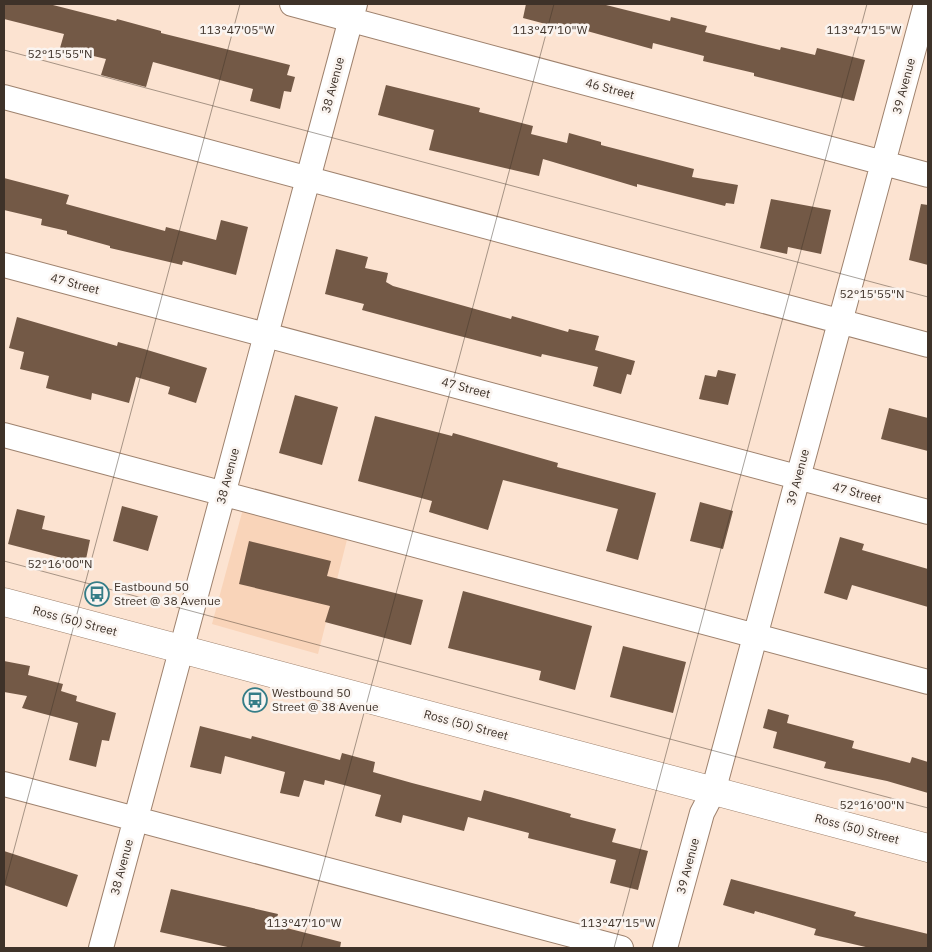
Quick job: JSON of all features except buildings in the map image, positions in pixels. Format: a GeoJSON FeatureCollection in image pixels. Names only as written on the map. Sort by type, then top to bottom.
{"type":"FeatureCollection","features":[{"type":"Feature","properties":{"kind":"main road","name":"Ross (50) Street"},"geometry":{"type":"LineString","coordinates":[[4,602],[928,848]]}},
{"type":"Feature","properties":{"kind":"street","name":"46 Street"},"geometry":{"type":"LineString","coordinates":[[292,4],[353,12],[928,175]]}},
{"type":"Feature","properties":{"kind":"street","name":"39 Avenue"},"geometry":{"type":"LineString","coordinates":[[665,948],[702,813],[713,792],[925,4]]}},
{"type":"Feature","properties":{"kind":"street","name":"38 Avenue"},"geometry":{"type":"LineString","coordinates":[[101,948],[353,12]]}},
{"type":"Feature","properties":{"kind":"street"},"geometry":{"type":"LineString","coordinates":[[4,97],[928,345]]}},
{"type":"Feature","properties":{"kind":"street","name":"47 Street"},"geometry":{"type":"LineString","coordinates":[[4,265],[928,512]]}},
{"type":"Feature","properties":{"kind":"street"},"geometry":{"type":"LineString","coordinates":[[4,435],[928,682]]}},
{"type":"Feature","properties":{"kind":"street"},"geometry":{"type":"LineString","coordinates":[[4,784],[621,948]]}},
{"type":"Feature","properties":{"kind":"shaded area"},"geometry":{"type":"Polygon","coordinates":[[[247,494],[352,520],[318,654],[212,624],[247,494]]]}},
{"type":"Feature","properties":{"kind":"place","name":"Eastbound 50 Street @ 38 Avenue"},"geometry":{"type":"Point","coordinates":[97,594]}},
{"type":"Feature","properties":{"kind":"place","name":"Westbound 50 Street @ 38 Avenue"},"geometry":{"type":"Point","coordinates":[255,700]}}]}
